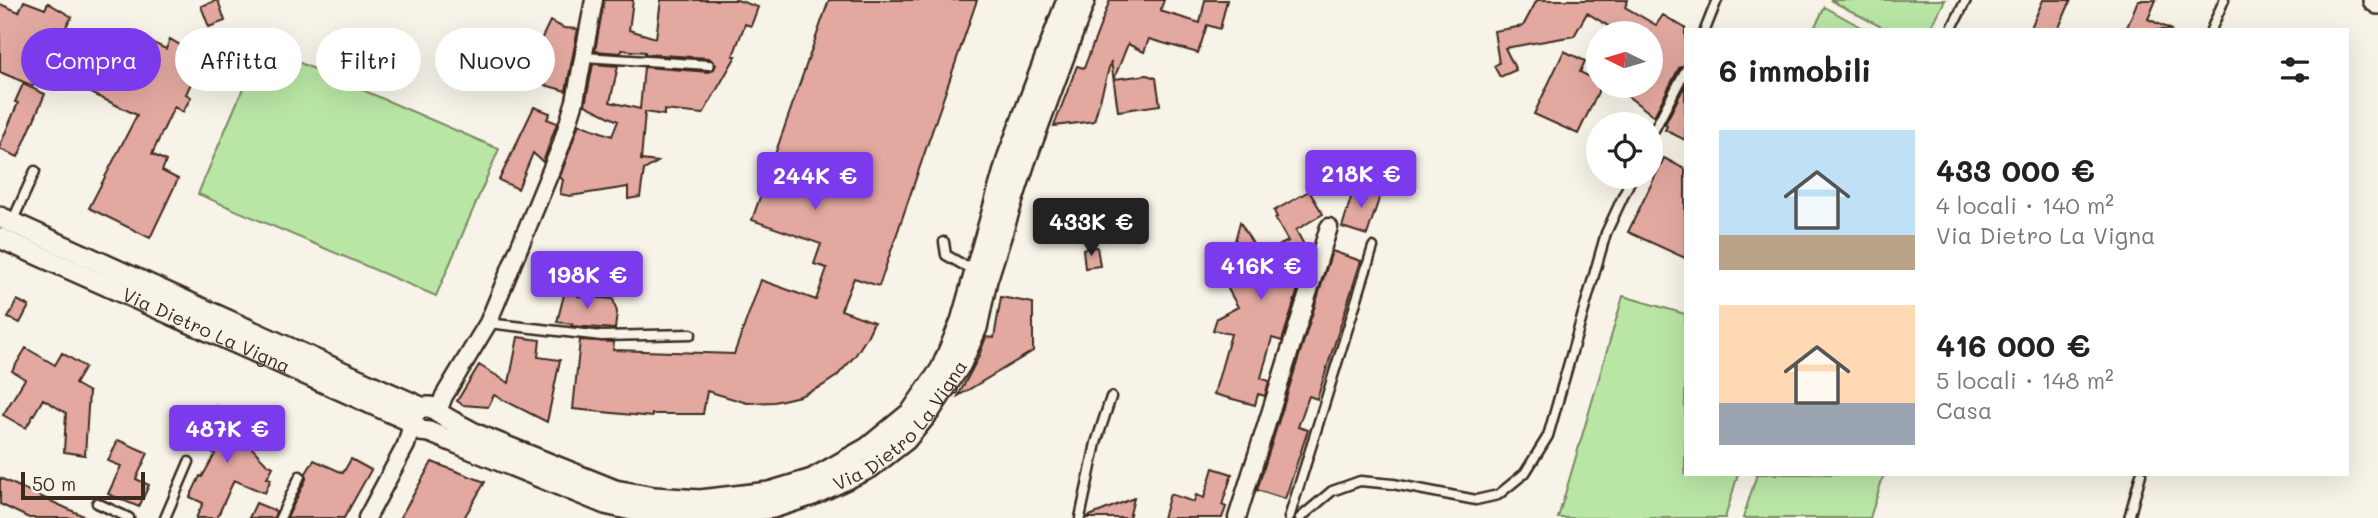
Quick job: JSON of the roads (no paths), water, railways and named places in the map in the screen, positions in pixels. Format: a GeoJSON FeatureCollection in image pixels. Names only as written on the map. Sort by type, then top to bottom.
{"type":"FeatureCollection","features":[{"type":"Feature","properties":{"kind":"main road"},"geometry":{"type":"LineString","coordinates":[[2374,0],[2378,3]]}},
{"type":"Feature","properties":{"kind":"street"},"geometry":{"type":"LineString","coordinates":[[367,518],[406,445],[488,323],[561,146],[575,101],[594,0]]}},
{"type":"Feature","properties":{"kind":"street","name":"Via Dietro La Vigna"},"geometry":{"type":"LineString","coordinates":[[0,238],[427,417],[615,490],[654,497],[700,500],[769,492],[812,479],[867,448],[911,412],[941,369],[961,321],[1008,156],[1067,0]]}},
{"type":"Feature","properties":{"kind":"street","name":"Via Dietro La Vigna"},"geometry":{"type":"LineString","coordinates":[[6,219],[605,504],[654,515],[707,516],[773,508],[813,495],[870,468],[906,440],[930,411],[961,364],[977,328],[987,280],[1024,162],[1085,0]]}},
{"type":"Feature","properties":{"kind":"street"},"geometry":{"type":"LineString","coordinates":[[1237,518],[1329,227]]}},
{"type":"Feature","properties":{"kind":"lane"},"geometry":{"type":"LineString","coordinates":[[1706,28],[1717,0]]}},
{"type":"Feature","properties":{"kind":"lane"},"geometry":{"type":"LineString","coordinates":[[1952,28],[1966,0]]}},
{"type":"Feature","properties":{"kind":"lane"},"geometry":{"type":"LineString","coordinates":[[2212,28],[2224,0]]}},
{"type":"Feature","properties":{"kind":"lane"},"geometry":{"type":"LineString","coordinates":[[584,57],[709,65]]}},
{"type":"Feature","properties":{"kind":"lane"},"geometry":{"type":"LineString","coordinates":[[1663,113],[1684,73]]}},
{"type":"Feature","properties":{"kind":"lane","name":"Via Dietro La Vigna"},"geometry":{"type":"LineString","coordinates":[[6,219],[35,171]]}},
{"type":"Feature","properties":{"kind":"lane"},"geometry":{"type":"LineString","coordinates":[[1300,518],[1332,491],[1360,481],[1393,484],[1476,500],[1498,495],[1525,473],[1548,436],[1606,233],[1626,189]]}},
{"type":"Feature","properties":{"kind":"lane"},"geometry":{"type":"LineString","coordinates":[[944,242],[946,255],[975,271]]}},
{"type":"Feature","properties":{"kind":"lane"},"geometry":{"type":"LineString","coordinates":[[1289,518],[1373,247]]}},
{"type":"Feature","properties":{"kind":"lane"},"geometry":{"type":"LineString","coordinates":[[488,323],[602,336],[691,334]]}},
{"type":"Feature","properties":{"kind":"lane"},"geometry":{"type":"LineString","coordinates":[[1080,518],[1097,443],[1111,397]]}},
{"type":"Feature","properties":{"kind":"lane"},"geometry":{"type":"LineString","coordinates":[[165,518],[189,462]]}},
{"type":"Feature","properties":{"kind":"lane"},"geometry":{"type":"LineString","coordinates":[[280,518],[300,476]]}},
{"type":"Feature","properties":{"kind":"lane"},"geometry":{"type":"LineString","coordinates":[[2129,518],[2140,476]]}},
{"type":"Feature","properties":{"kind":"lane"},"geometry":{"type":"LineString","coordinates":[[97,503],[129,518]]}}]}
